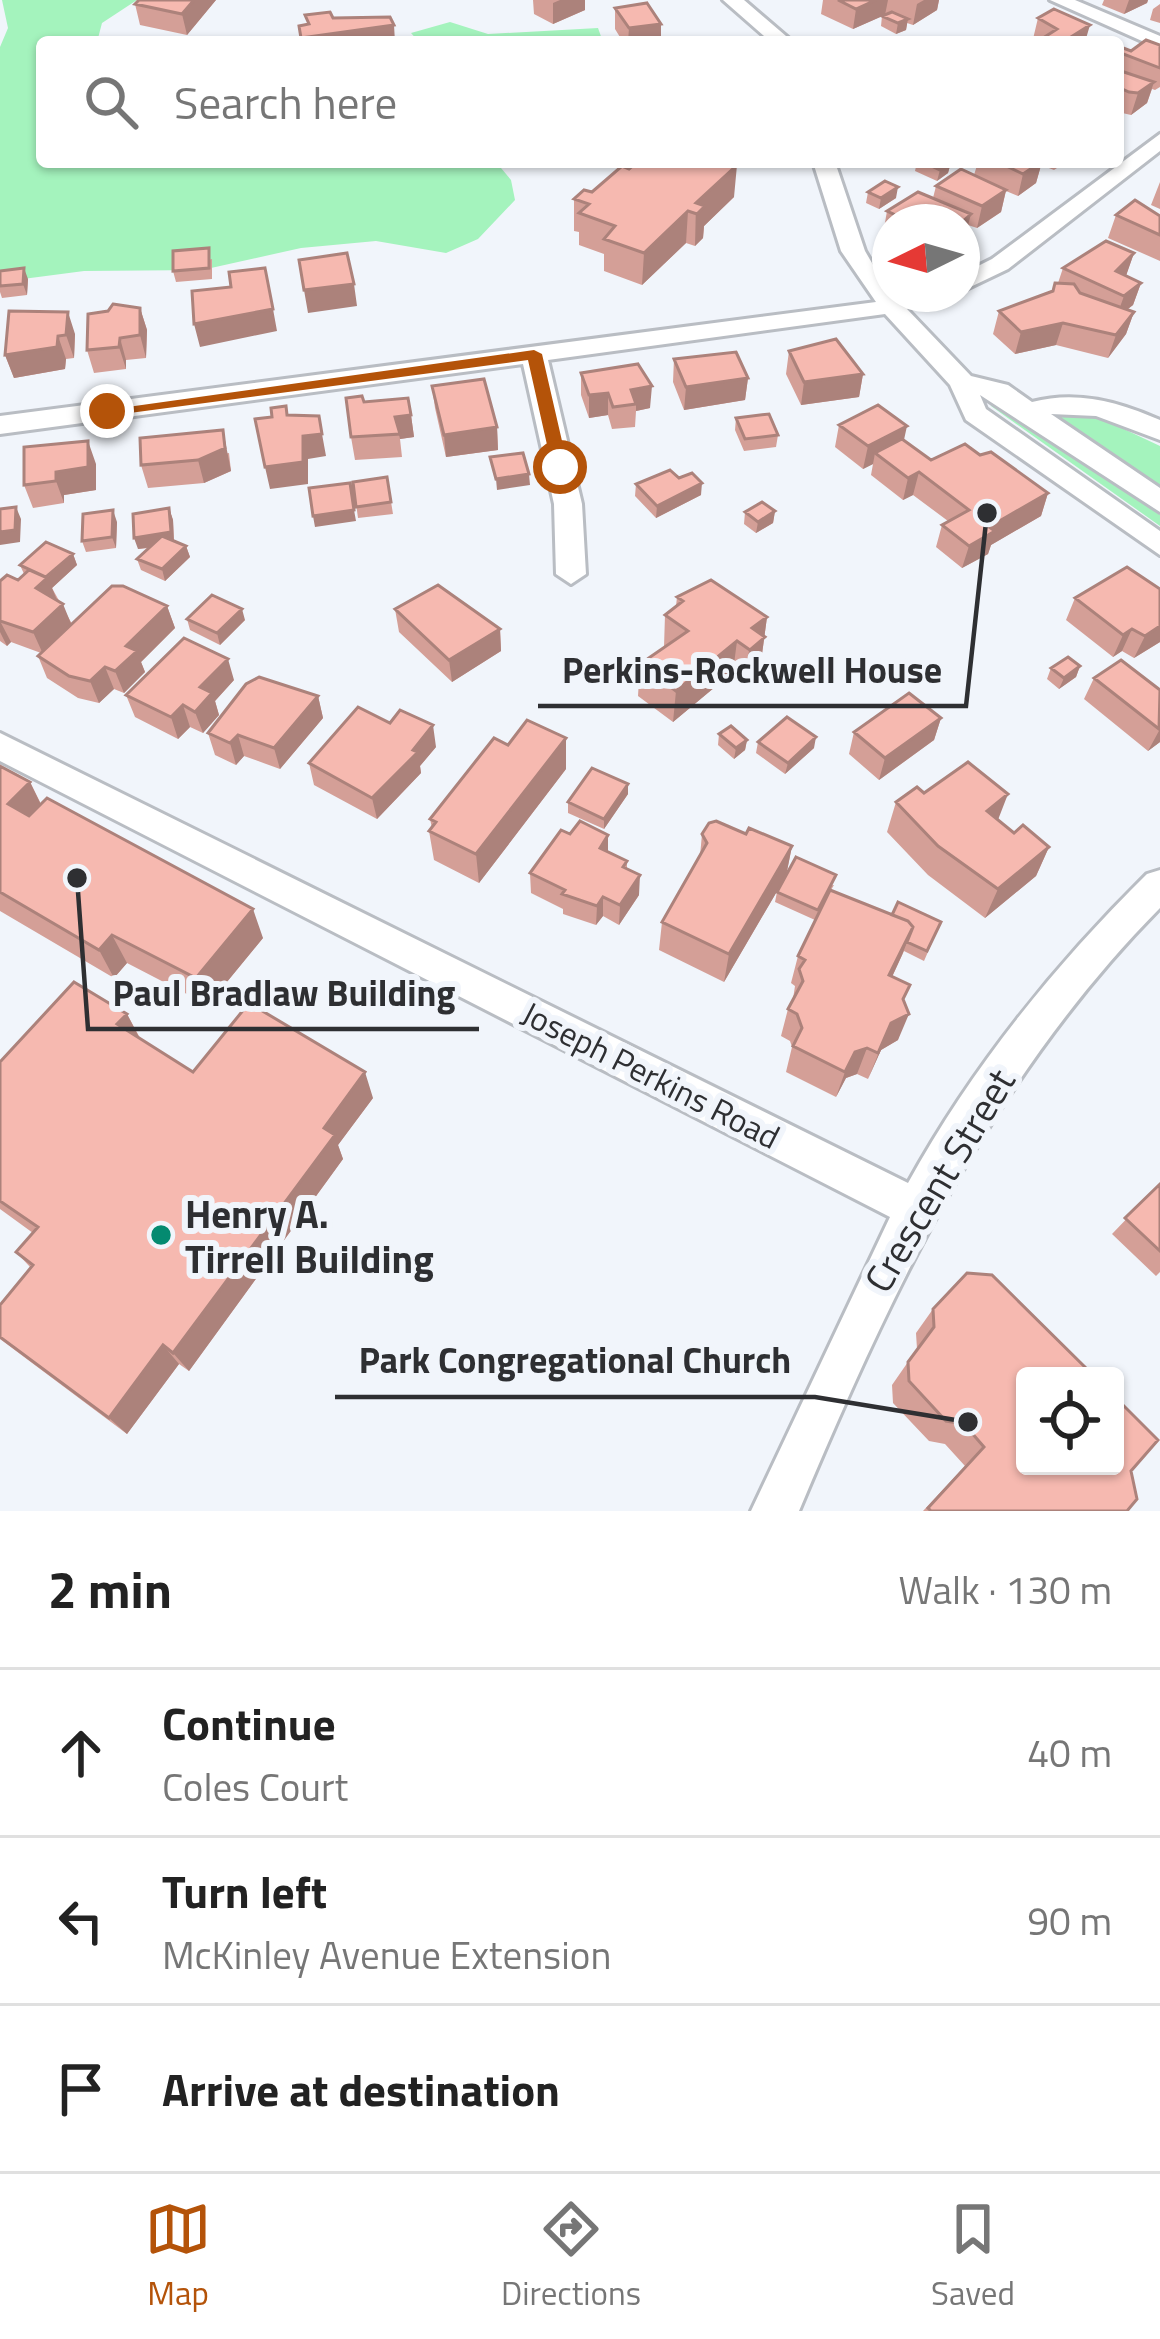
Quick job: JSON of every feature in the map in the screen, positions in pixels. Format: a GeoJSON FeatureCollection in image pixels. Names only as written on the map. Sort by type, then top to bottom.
{"type":"FeatureCollection","features":[{"type":"Feature","properties":{"kind":"street"},"geometry":{"type":"LineString","coordinates":[[732,0],[776,36]]}},
{"type":"Feature","properties":{"kind":"street"},"geometry":{"type":"LineString","coordinates":[[1060,0],[1160,43]]}},
{"type":"Feature","properties":{"kind":"street"},"geometry":{"type":"LineString","coordinates":[[1124,168],[1160,140]]}},
{"type":"Feature","properties":{"kind":"street"},"geometry":{"type":"LineString","coordinates":[[826,168],[853,251],[872,278]]}},
{"type":"Feature","properties":{"kind":"street"},"geometry":{"type":"LineString","coordinates":[[980,275],[1124,168]]}},
{"type":"Feature","properties":{"kind":"street"},"geometry":{"type":"LineString","coordinates":[[0,425],[872,309]]}},
{"type":"Feature","properties":{"kind":"street"},"geometry":{"type":"LineString","coordinates":[[897,312],[962,382],[975,414],[1160,545]]}},
{"type":"Feature","properties":{"kind":"street"},"geometry":{"type":"LineString","coordinates":[[534,354],[568,504],[571,574]]}},
{"type":"Feature","properties":{"kind":"street"},"geometry":{"type":"LineString","coordinates":[[962,382],[991,387],[1160,502]]}},
{"type":"Feature","properties":{"kind":"street"},"geometry":{"type":"LineString","coordinates":[[1029,411],[1050,405],[1085,405],[1160,431]]}},
{"type":"Feature","properties":{"kind":"street","name":"Joseph Perkins Road"},"geometry":{"type":"LineString","coordinates":[[0,746],[916,1209]]}},
{"type":"Feature","properties":{"kind":"street","name":"Crescent Street"},"geometry":{"type":"LineString","coordinates":[[775,1511],[857,1318],[916,1209],[1046,1011],[1108,934],[1160,886]]}},
{"type":"Feature","properties":{"kind":"green space"},"geometry":{"type":"Polygon","coordinates":[[[2,0],[137,0],[102,23],[99,36],[36,36],[36,168],[501,168],[511,180],[515,200],[478,239],[446,253],[376,241],[301,248],[202,270],[84,271],[0,282],[0,47],[8,28],[2,0]]]}},
{"type":"Feature","properties":{"kind":"green space"},"geometry":{"type":"Polygon","coordinates":[[[450,22],[488,34],[598,28],[601,36],[414,36],[411,33],[450,22]]]}},
{"type":"Feature","properties":{"kind":"green space"},"geometry":{"type":"Polygon","coordinates":[[[989,400],[1160,515],[1160,526],[991,406],[989,400]]]}},
{"type":"Feature","properties":{"kind":"green space"},"geometry":{"type":"Polygon","coordinates":[[[1059,414],[1094,415],[1160,446],[1160,489],[1059,419],[1059,414]]]}},
{"type":"Feature","properties":{"kind":"building"},"geometry":{"type":"Polygon","coordinates":[[[139,0],[194,0],[182,14],[135,4],[139,0]]]}},
{"type":"Feature","properties":{"kind":"building"},"geometry":{"type":"Polygon","coordinates":[[[838,0],[876,0],[856,9],[838,0]]]}},
{"type":"Feature","properties":{"kind":"building"},"geometry":{"type":"Polygon","coordinates":[[[647,3],[661,24],[629,28],[615,8],[647,3]]]}},
{"type":"Feature","properties":{"kind":"building"},"geometry":{"type":"Polygon","coordinates":[[[1054,9],[1090,25],[1073,36],[1046,36],[1057,29],[1038,18],[1054,9]]]}},
{"type":"Feature","properties":{"kind":"building"},"geometry":{"type":"Polygon","coordinates":[[[892,12],[908,19],[898,23],[882,16],[892,12]]]}},
{"type":"Feature","properties":{"kind":"building"},"geometry":{"type":"Polygon","coordinates":[[[305,15],[390,17],[394,25],[301,36],[299,26],[309,24],[305,15]]]}},
{"type":"Feature","properties":{"kind":"building"},"geometry":{"type":"Polygon","coordinates":[[[1146,40],[1160,45],[1160,68],[1124,54],[1124,48],[1131,51],[1146,40]]]}},
{"type":"Feature","properties":{"kind":"building"},"geometry":{"type":"Polygon","coordinates":[[[1124,72],[1154,82],[1138,93],[1124,90],[1124,72]]]}},
{"type":"Feature","properties":{"kind":"building"},"geometry":{"type":"Polygon","coordinates":[[[620,168],[734,168],[696,203],[705,206],[697,214],[688,211],[644,253],[604,239],[615,226],[579,213],[589,204],[574,199],[584,190],[592,192],[620,168]]]}},
{"type":"Feature","properties":{"kind":"building"},"geometry":{"type":"Polygon","coordinates":[[[961,169],[1006,190],[982,206],[936,186],[961,169]]]}},
{"type":"Feature","properties":{"kind":"building"},"geometry":{"type":"Polygon","coordinates":[[[885,181],[898,187],[881,198],[868,192],[885,181]]]}},
{"type":"Feature","properties":{"kind":"building"},"geometry":{"type":"Polygon","coordinates":[[[918,192],[947,204],[898,204],[918,192]]]}},
{"type":"Feature","properties":{"kind":"building"},"geometry":{"type":"Polygon","coordinates":[[[1135,200],[1160,216],[1160,235],[1116,215],[1135,200]]]}},
{"type":"Feature","properties":{"kind":"building"},"geometry":{"type":"Polygon","coordinates":[[[1106,241],[1134,253],[1116,271],[1141,283],[1124,296],[1063,268],[1106,241]]]}},
{"type":"Feature","properties":{"kind":"building"},"geometry":{"type":"Polygon","coordinates":[[[209,248],[209,268],[173,271],[173,251],[209,248]]]}},
{"type":"Feature","properties":{"kind":"building"},"geometry":{"type":"Polygon","coordinates":[[[347,253],[354,284],[304,290],[299,260],[347,253]]]}},
{"type":"Feature","properties":{"kind":"building"},"geometry":{"type":"Polygon","coordinates":[[[24,268],[23,284],[0,286],[0,271],[24,268]]]}},
{"type":"Feature","properties":{"kind":"building"},"geometry":{"type":"Polygon","coordinates":[[[265,268],[273,309],[194,324],[192,291],[231,287],[229,272],[265,268]]]}},
{"type":"Feature","properties":{"kind":"building"},"geometry":{"type":"Polygon","coordinates":[[[1055,283],[1074,284],[1080,293],[1134,312],[1116,335],[1063,323],[1021,332],[999,311],[1053,291],[1055,283]]]}},
{"type":"Feature","properties":{"kind":"building"},"geometry":{"type":"Polygon","coordinates":[[[113,304],[140,308],[140,335],[120,338],[119,347],[87,350],[88,314],[108,311],[113,304]]]}},
{"type":"Feature","properties":{"kind":"building"},"geometry":{"type":"Polygon","coordinates":[[[9,311],[68,312],[66,335],[58,336],[57,347],[5,355],[9,311]]]}},
{"type":"Feature","properties":{"kind":"building"},"geometry":{"type":"Polygon","coordinates":[[[836,339],[863,374],[804,382],[789,351],[836,339]]]}},
{"type":"Feature","properties":{"kind":"building"},"geometry":{"type":"Polygon","coordinates":[[[736,352],[748,378],[686,387],[674,359],[736,352]]]}},
{"type":"Feature","properties":{"kind":"building"},"geometry":{"type":"Polygon","coordinates":[[[638,364],[652,386],[631,390],[636,404],[613,407],[608,393],[589,395],[581,373],[638,364]]]}},
{"type":"Feature","properties":{"kind":"building"},"geometry":{"type":"Polygon","coordinates":[[[484,379],[497,427],[444,435],[432,386],[484,379]]]}},
{"type":"Feature","properties":{"kind":"building"},"geometry":{"type":"Polygon","coordinates":[[[362,396],[364,402],[408,398],[411,415],[395,417],[400,434],[351,437],[346,398],[362,396]]]}},
{"type":"Feature","properties":{"kind":"building"},"geometry":{"type":"Polygon","coordinates":[[[878,405],[907,426],[868,446],[839,425],[878,405]]]}},
{"type":"Feature","properties":{"kind":"building"},"geometry":{"type":"Polygon","coordinates":[[[286,406],[287,415],[319,416],[322,434],[303,436],[303,462],[265,467],[255,419],[272,417],[271,408],[286,406]]]}},
{"type":"Feature","properties":{"kind":"building"},"geometry":{"type":"Polygon","coordinates":[[[769,414],[778,435],[745,439],[736,418],[769,414]]]}},
{"type":"Feature","properties":{"kind":"building"},"geometry":{"type":"Polygon","coordinates":[[[223,430],[225,448],[198,460],[141,465],[140,438],[223,430]]]}},
{"type":"Feature","properties":{"kind":"building"},"geometry":{"type":"Polygon","coordinates":[[[902,439],[931,460],[965,444],[980,455],[991,452],[1048,493],[989,527],[995,531],[969,546],[942,525],[969,510],[919,472],[908,478],[875,453],[902,439]]]}},
{"type":"Feature","properties":{"kind":"building"},"geometry":{"type":"Polygon","coordinates":[[[88,441],[88,467],[56,472],[56,481],[24,485],[24,447],[88,441]]]}},
{"type":"Feature","properties":{"kind":"building"},"geometry":{"type":"Polygon","coordinates":[[[523,453],[529,474],[496,479],[490,457],[523,453]]]}},
{"type":"Feature","properties":{"kind":"building"},"geometry":{"type":"Polygon","coordinates":[[[670,470],[679,478],[692,473],[702,483],[657,506],[636,484],[670,470]]]}},
{"type":"Feature","properties":{"kind":"building"},"geometry":{"type":"Polygon","coordinates":[[[387,477],[391,502],[356,507],[353,482],[387,477]]]}},
{"type":"Feature","properties":{"kind":"building"},"geometry":{"type":"Polygon","coordinates":[[[350,483],[354,510],[313,516],[309,488],[350,483]]]}},
{"type":"Feature","properties":{"kind":"building"},"geometry":{"type":"Polygon","coordinates":[[[762,502],[775,511],[758,522],[745,512],[762,502]]]}},
{"type":"Feature","properties":{"kind":"building"},"geometry":{"type":"Polygon","coordinates":[[[16,507],[15,530],[0,532],[0,509],[16,507]]]}},
{"type":"Feature","properties":{"kind":"building"},"geometry":{"type":"Polygon","coordinates":[[[169,508],[171,532],[134,538],[133,514],[169,508]]]}},
{"type":"Feature","properties":{"kind":"building"},"geometry":{"type":"Polygon","coordinates":[[[113,510],[112,537],[82,541],[83,514],[113,510]]]}},
{"type":"Feature","properties":{"kind":"building"},"geometry":{"type":"Polygon","coordinates":[[[162,536],[186,546],[162,569],[137,559],[162,536]]]}},
{"type":"Feature","properties":{"kind":"building"},"geometry":{"type":"Polygon","coordinates":[[[46,542],[73,554],[46,577],[20,565],[46,542]]]}},
{"type":"Feature","properties":{"kind":"building"},"geometry":{"type":"Polygon","coordinates":[[[1127,567],[1160,589],[1160,626],[1145,636],[1132,629],[1123,635],[1075,598],[1127,567]]]}},
{"type":"Feature","properties":{"kind":"building"},"geometry":{"type":"Polygon","coordinates":[[[29,570],[47,578],[36,588],[63,604],[33,632],[0,621],[0,581],[7,575],[18,580],[29,570]]]}},
{"type":"Feature","properties":{"kind":"building"},"geometry":{"type":"Polygon","coordinates":[[[711,580],[767,617],[752,628],[765,637],[750,650],[737,641],[676,691],[640,664],[688,631],[665,615],[683,601],[677,597],[711,580]]]}},
{"type":"Feature","properties":{"kind":"building"},"geometry":{"type":"Polygon","coordinates":[[[438,585],[500,629],[449,660],[395,609],[438,585]]]}},
{"type":"Feature","properties":{"kind":"building"},"geometry":{"type":"Polygon","coordinates":[[[112,586],[123,586],[167,606],[126,646],[137,651],[115,671],[105,667],[90,681],[69,676],[38,656],[112,586]]]}},
{"type":"Feature","properties":{"kind":"building"},"geometry":{"type":"Polygon","coordinates":[[[212,595],[242,609],[217,633],[187,619],[212,595]]]}},
{"type":"Feature","properties":{"kind":"building"},"geometry":{"type":"Polygon","coordinates":[[[184,638],[228,659],[200,687],[212,693],[195,712],[183,705],[171,717],[126,695],[184,638]]]}},
{"type":"Feature","properties":{"kind":"building"},"geometry":{"type":"Polygon","coordinates":[[[1068,657],[1080,666],[1064,678],[1051,668],[1068,657]]]}},
{"type":"Feature","properties":{"kind":"building"},"geometry":{"type":"Polygon","coordinates":[[[1121,660],[1160,690],[1159,729],[1094,678],[1121,660]]]}},
{"type":"Feature","properties":{"kind":"building"},"geometry":{"type":"Polygon","coordinates":[[[259,677],[318,696],[274,748],[238,735],[230,743],[208,733],[246,684],[259,677]]]}},
{"type":"Feature","properties":{"kind":"building"},"geometry":{"type":"Polygon","coordinates":[[[909,693],[941,718],[885,758],[854,732],[909,693]]]}},
{"type":"Feature","properties":{"kind":"building"},"geometry":{"type":"Polygon","coordinates":[[[358,707],[390,723],[400,710],[433,725],[413,750],[418,752],[372,798],[309,763],[358,707]]]}},
{"type":"Feature","properties":{"kind":"building"},"geometry":{"type":"Polygon","coordinates":[[[787,717],[816,737],[788,763],[758,742],[787,717]]]}},
{"type":"Feature","properties":{"kind":"building"},"geometry":{"type":"Polygon","coordinates":[[[527,720],[566,738],[476,854],[429,831],[436,822],[430,819],[494,738],[508,745],[527,720]]]}},
{"type":"Feature","properties":{"kind":"building"},"geometry":{"type":"Polygon","coordinates":[[[731,726],[747,740],[736,748],[719,734],[731,726]]]}},
{"type":"Feature","properties":{"kind":"building"},"geometry":{"type":"Polygon","coordinates":[[[968,762],[1008,794],[987,811],[1014,833],[1023,825],[1049,847],[998,889],[938,846],[896,802],[917,787],[924,793],[968,762]]]}},
{"type":"Feature","properties":{"kind":"building"},"geometry":{"type":"Polygon","coordinates":[[[0,766],[30,782],[8,804],[29,816],[47,798],[253,909],[196,978],[112,935],[99,950],[0,892],[0,766]]]}},
{"type":"Feature","properties":{"kind":"building"},"geometry":{"type":"Polygon","coordinates":[[[592,768],[628,784],[604,819],[568,802],[592,768]]]}},
{"type":"Feature","properties":{"kind":"building"},"geometry":{"type":"Polygon","coordinates":[[[580,821],[608,835],[600,848],[627,861],[623,867],[640,875],[620,905],[603,897],[597,906],[562,894],[565,890],[530,873],[561,830],[570,834],[580,821]]]}},
{"type":"Feature","properties":{"kind":"building"},"geometry":{"type":"Polygon","coordinates":[[[716,821],[746,834],[749,828],[792,846],[729,954],[662,922],[707,843],[702,834],[716,821]]]}},
{"type":"Feature","properties":{"kind":"building"},"geometry":{"type":"Polygon","coordinates":[[[796,857],[836,875],[818,910],[777,892],[796,857]]]}},
{"type":"Feature","properties":{"kind":"building"},"geometry":{"type":"Polygon","coordinates":[[[830,890],[913,927],[889,975],[910,985],[903,999],[909,1014],[891,1023],[878,1053],[867,1048],[855,1052],[845,1072],[793,1046],[802,1028],[797,1014],[788,1009],[803,981],[799,969],[805,960],[798,956],[830,890]]]}},
{"type":"Feature","properties":{"kind":"building"},"geometry":{"type":"Polygon","coordinates":[[[898,902],[941,922],[927,951],[907,942],[913,927],[892,915],[898,902]]]}},
{"type":"Feature","properties":{"kind":"building","name":"Henry A. Tirrell Building"},"geometry":{"type":"Polygon","coordinates":[[[74,982],[127,1014],[117,1024],[193,1072],[249,1003],[365,1072],[324,1128],[335,1135],[173,1353],[163,1345],[109,1418],[0,1337],[0,1305],[33,1265],[16,1252],[38,1227],[0,1201],[0,1062],[74,982]]]}},
{"type":"Feature","properties":{"kind":"building"},"geometry":{"type":"Polygon","coordinates":[[[1160,1184],[1160,1251],[1125,1218],[1160,1184]]]}},
{"type":"Feature","properties":{"kind":"building"},"geometry":{"type":"Polygon","coordinates":[[[967,1273],[992,1275],[1085,1367],[1016,1367],[1016,1475],[1124,1475],[1124,1406],[1158,1440],[1131,1471],[1137,1499],[1127,1511],[928,1508],[984,1447],[964,1424],[946,1421],[909,1381],[908,1362],[934,1327],[933,1309],[967,1273]]]}},
{"type":"Feature","properties":{"kind":"place","name":"Perkins-Rockwell House"},"geometry":{"type":"Point","coordinates":[987,513]}},
{"type":"Feature","properties":{"kind":"place","name":"Paul Bradlaw Building"},"geometry":{"type":"Point","coordinates":[77,878]}},
{"type":"Feature","properties":{"kind":"place","name":"Henry A. Tirrell Building"},"geometry":{"type":"Point","coordinates":[161,1235]}},
{"type":"Feature","properties":{"kind":"place","name":"Park Congregational Church"},"geometry":{"type":"Point","coordinates":[968,1422]}},
{"type":"Feature","properties":{"kind":"route"},"geometry":{"type":"LineString","coordinates":[[107,411],[534,354],[560,467]]}}]}
